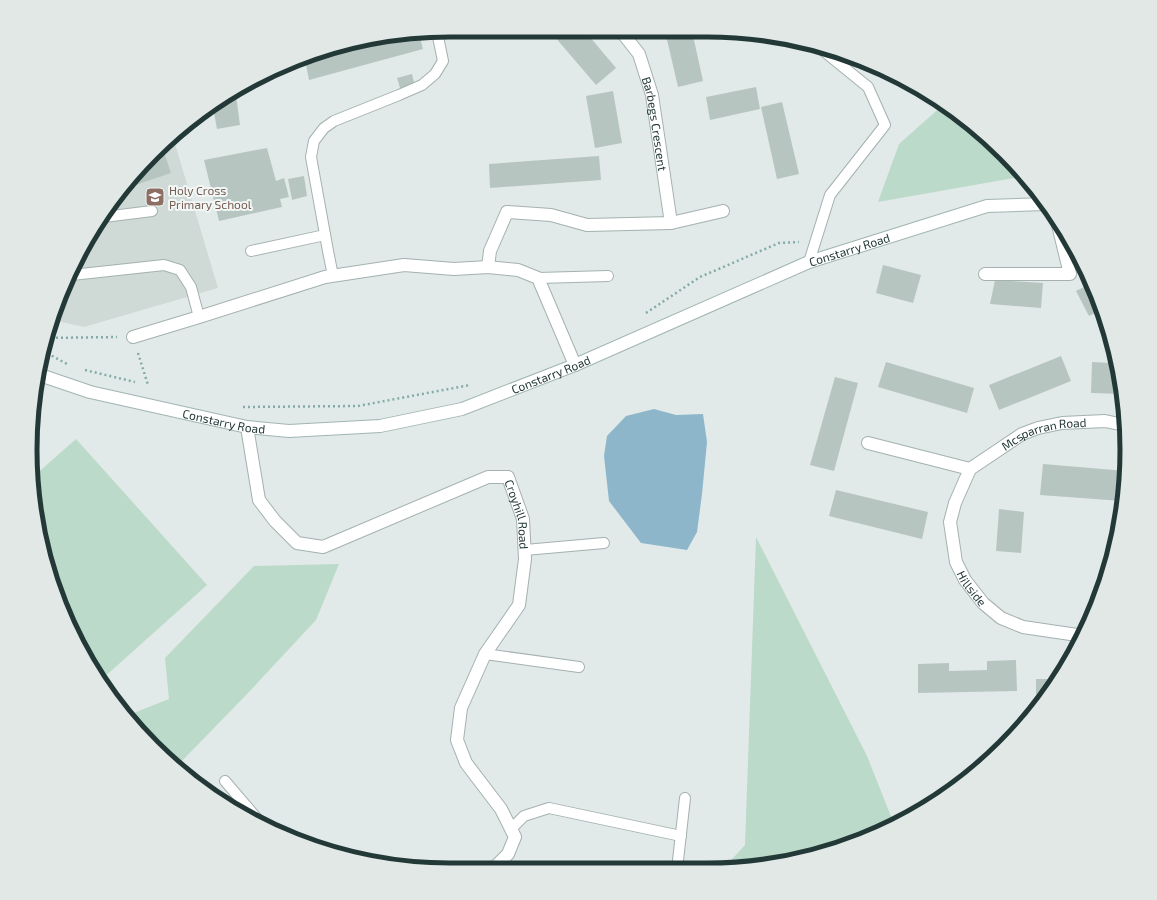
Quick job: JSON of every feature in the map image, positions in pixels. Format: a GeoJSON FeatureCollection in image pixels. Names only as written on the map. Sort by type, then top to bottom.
{"type":"FeatureCollection","features":[{"type":"Feature","properties":{"kind":"street","name":"Barbegs Crescent"},"geometry":{"type":"LineString","coordinates":[[626,37],[639,54],[652,95],[671,223]]}},
{"type":"Feature","properties":{"kind":"street","name":"Constarry Road"},"geometry":{"type":"LineString","coordinates":[[44,376],[90,392],[247,426],[289,431],[380,426],[462,409],[575,366],[809,262],[987,206],[1039,204]]}},
{"type":"Feature","properties":{"kind":"street"},"geometry":{"type":"LineString","coordinates":[[488,267],[490,251],[507,212],[551,215],[587,225],[671,223],[723,211]]}},
{"type":"Feature","properties":{"kind":"street"},"geometry":{"type":"LineString","coordinates":[[986,274],[1070,274],[1061,238]]}},
{"type":"Feature","properties":{"kind":"street"},"geometry":{"type":"LineString","coordinates":[[132,336],[199,318],[325,277],[404,265],[454,269],[488,267],[518,270],[538,278],[575,366]]}},
{"type":"Feature","properties":{"kind":"street","name":"Mcsparran Road"},"geometry":{"type":"LineString","coordinates":[[970,469],[1022,434],[1038,428],[1069,422],[1105,421],[1119,424]]}},
{"type":"Feature","properties":{"kind":"street","name":"Croyhill Road"},"geometry":{"type":"LineString","coordinates":[[247,426],[258,500],[275,521],[297,544],[323,547],[488,476],[508,477],[523,518],[525,559],[519,605],[485,654],[461,708],[457,740],[466,763],[501,809],[515,837],[508,854],[499,863]]}},
{"type":"Feature","properties":{"kind":"street"},"geometry":{"type":"LineString","coordinates":[[868,443],[970,469]]}},
{"type":"Feature","properties":{"kind":"street","name":"Hillside"},"geometry":{"type":"LineString","coordinates":[[970,469],[955,503],[950,522],[956,562],[965,580],[983,603],[1001,618],[1023,626],[1076,635]]}},
{"type":"Feature","properties":{"kind":"lane"},"geometry":{"type":"LineString","coordinates":[[333,276],[311,157],[314,142],[324,128],[334,121],[422,85],[434,74],[443,60],[438,37]]}},
{"type":"Feature","properties":{"kind":"lane"},"geometry":{"type":"LineString","coordinates":[[809,262],[830,195],[885,125],[868,87],[830,56]]}},
{"type":"Feature","properties":{"kind":"lane"},"geometry":{"type":"LineString","coordinates":[[110,216],[152,211]]}},
{"type":"Feature","properties":{"kind":"lane"},"geometry":{"type":"LineString","coordinates":[[251,251],[325,235]]}},
{"type":"Feature","properties":{"kind":"lane"},"geometry":{"type":"LineString","coordinates":[[76,275],[164,265],[180,270],[191,288],[199,318]]}},
{"type":"Feature","properties":{"kind":"lane"},"geometry":{"type":"LineString","coordinates":[[538,278],[608,276]]}},
{"type":"Feature","properties":{"kind":"lane"},"geometry":{"type":"LineString","coordinates":[[525,550],[604,543]]}},
{"type":"Feature","properties":{"kind":"lane"},"geometry":{"type":"LineString","coordinates":[[485,654],[579,667]]}},
{"type":"Feature","properties":{"kind":"lane"},"geometry":{"type":"LineString","coordinates":[[225,781],[252,812]]}},
{"type":"Feature","properties":{"kind":"lane"},"geometry":{"type":"LineString","coordinates":[[678,863],[685,798]]}},
{"type":"Feature","properties":{"kind":"lane"},"geometry":{"type":"LineString","coordinates":[[511,829],[524,816],[549,808],[681,836]]}},
{"type":"Feature","properties":{"kind":"path"},"geometry":{"type":"LineString","coordinates":[[641,316],[700,277],[779,243],[816,242]]}},
{"type":"Feature","properties":{"kind":"path"},"geometry":{"type":"LineString","coordinates":[[53,338],[132,336],[148,385]]}},
{"type":"Feature","properties":{"kind":"path"},"geometry":{"type":"LineString","coordinates":[[48,354],[72,367]]}},
{"type":"Feature","properties":{"kind":"path"},"geometry":{"type":"LineString","coordinates":[[80,369],[155,387]]}},
{"type":"Feature","properties":{"kind":"path"},"geometry":{"type":"LineString","coordinates":[[243,407],[358,406],[471,385]]}},
{"type":"Feature","properties":{"kind":"shaded area","name":"Holy Cross Primary School"},"geometry":{"type":"Polygon","coordinates":[[[175,142],[218,288],[84,327],[58,321],[68,292],[80,267],[92,243],[122,199],[139,178],[175,142]]]}},
{"type":"Feature","properties":{"kind":"green space"},"geometry":{"type":"Polygon","coordinates":[[[939,109],[979,139],[1017,177],[878,202],[899,144],[939,109]]]}},
{"type":"Feature","properties":{"kind":"green space"},"geometry":{"type":"Polygon","coordinates":[[[76,439],[207,585],[105,676],[92,656],[80,633],[68,608],[59,583],[45,531],[38,473],[76,439]]]}},
{"type":"Feature","properties":{"kind":"green space"},"geometry":{"type":"Polygon","coordinates":[[[756,537],[867,756],[892,819],[865,832],[814,849],[788,855],[729,862],[745,845],[756,537]]]}},
{"type":"Feature","properties":{"kind":"green space"},"geometry":{"type":"Polygon","coordinates":[[[339,564],[316,620],[180,763],[158,742],[132,714],[169,699],[165,658],[254,566],[339,564]]]}},
{"type":"Feature","properties":{"kind":"water"},"geometry":{"type":"Polygon","coordinates":[[[654,409],[676,415],[703,414],[707,442],[702,494],[697,532],[687,550],[641,543],[609,501],[604,456],[607,436],[626,416],[654,409]]]}},
{"type":"Feature","properties":{"kind":"building"},"geometry":{"type":"Polygon","coordinates":[[[555,37],[590,37],[616,68],[596,85],[555,37]]]}},
{"type":"Feature","properties":{"kind":"building"},"geometry":{"type":"Polygon","coordinates":[[[666,37],[693,37],[703,81],[678,87],[666,37]]]}},
{"type":"Feature","properties":{"kind":"building"},"geometry":{"type":"Polygon","coordinates":[[[420,38],[423,49],[309,80],[306,63],[343,51],[369,45],[420,38]]]}},
{"type":"Feature","properties":{"kind":"building"},"geometry":{"type":"Polygon","coordinates":[[[412,74],[415,87],[401,91],[397,78],[412,74]]]}},
{"type":"Feature","properties":{"kind":"building"},"geometry":{"type":"Polygon","coordinates":[[[756,87],[760,109],[710,120],[706,97],[756,87]]]}},
{"type":"Feature","properties":{"kind":"building"},"geometry":{"type":"Polygon","coordinates":[[[246,90],[247,93],[240,94],[246,90]]]}},
{"type":"Feature","properties":{"kind":"building"},"geometry":{"type":"Polygon","coordinates":[[[613,91],[622,143],[595,148],[586,96],[613,91]]]}},
{"type":"Feature","properties":{"kind":"building"},"geometry":{"type":"Polygon","coordinates":[[[236,97],[240,125],[217,129],[214,112],[236,97]]]}},
{"type":"Feature","properties":{"kind":"building"},"geometry":{"type":"Polygon","coordinates":[[[782,102],[799,174],[777,179],[761,107],[782,102]]]}},
{"type":"Feature","properties":{"kind":"building"},"geometry":{"type":"Polygon","coordinates":[[[267,148],[276,181],[284,178],[289,197],[280,199],[282,207],[219,221],[204,160],[267,148]]]}},
{"type":"Feature","properties":{"kind":"building"},"geometry":{"type":"Polygon","coordinates":[[[164,152],[171,173],[133,186],[139,178],[164,152]]]}},
{"type":"Feature","properties":{"kind":"building"},"geometry":{"type":"Polygon","coordinates":[[[599,156],[601,180],[490,188],[489,164],[599,156]]]}},
{"type":"Feature","properties":{"kind":"building"},"geometry":{"type":"Polygon","coordinates":[[[304,176],[307,196],[292,200],[288,179],[304,176]]]}},
{"type":"Feature","properties":{"kind":"building"},"geometry":{"type":"Polygon","coordinates":[[[883,265],[921,275],[913,303],[876,293],[883,265]]]}},
{"type":"Feature","properties":{"kind":"building"},"geometry":{"type":"Polygon","coordinates":[[[995,280],[1043,283],[1041,308],[990,304],[995,280]]]}},
{"type":"Feature","properties":{"kind":"building"},"geometry":{"type":"Polygon","coordinates":[[[1086,286],[1096,313],[1089,316],[1076,291],[1086,286]]]}},
{"type":"Feature","properties":{"kind":"building"},"geometry":{"type":"Polygon","coordinates":[[[1061,356],[1071,381],[999,410],[989,385],[1061,356]]]}},
{"type":"Feature","properties":{"kind":"building"},"geometry":{"type":"Polygon","coordinates":[[[886,362],[974,388],[967,413],[878,387],[886,362]]]}},
{"type":"Feature","properties":{"kind":"building"},"geometry":{"type":"Polygon","coordinates":[[[1092,362],[1111,363],[1116,394],[1091,393],[1092,362]]]}},
{"type":"Feature","properties":{"kind":"building"},"geometry":{"type":"Polygon","coordinates":[[[835,377],[858,383],[834,471],[810,465],[835,377]]]}},
{"type":"Feature","properties":{"kind":"building"},"geometry":{"type":"Polygon","coordinates":[[[1043,464],[1119,470],[1116,501],[1040,495],[1043,464]]]}},
{"type":"Feature","properties":{"kind":"building"},"geometry":{"type":"Polygon","coordinates":[[[836,490],[928,512],[922,539],[829,516],[836,490]]]}},
{"type":"Feature","properties":{"kind":"building"},"geometry":{"type":"Polygon","coordinates":[[[999,509],[1024,512],[1021,553],[996,551],[999,509]]]}},
{"type":"Feature","properties":{"kind":"building"},"geometry":{"type":"Polygon","coordinates":[[[1016,660],[1017,691],[918,693],[918,664],[949,663],[949,671],[987,670],[987,661],[1016,660]]]}},
{"type":"Feature","properties":{"kind":"building"},"geometry":{"type":"Polygon","coordinates":[[[1036,679],[1050,679],[1036,700],[1036,679]]]}},
{"type":"Feature","properties":{"kind":"place","name":"Holy Cross Primary School"},"geometry":{"type":"Point","coordinates":[155,197]}}]}
